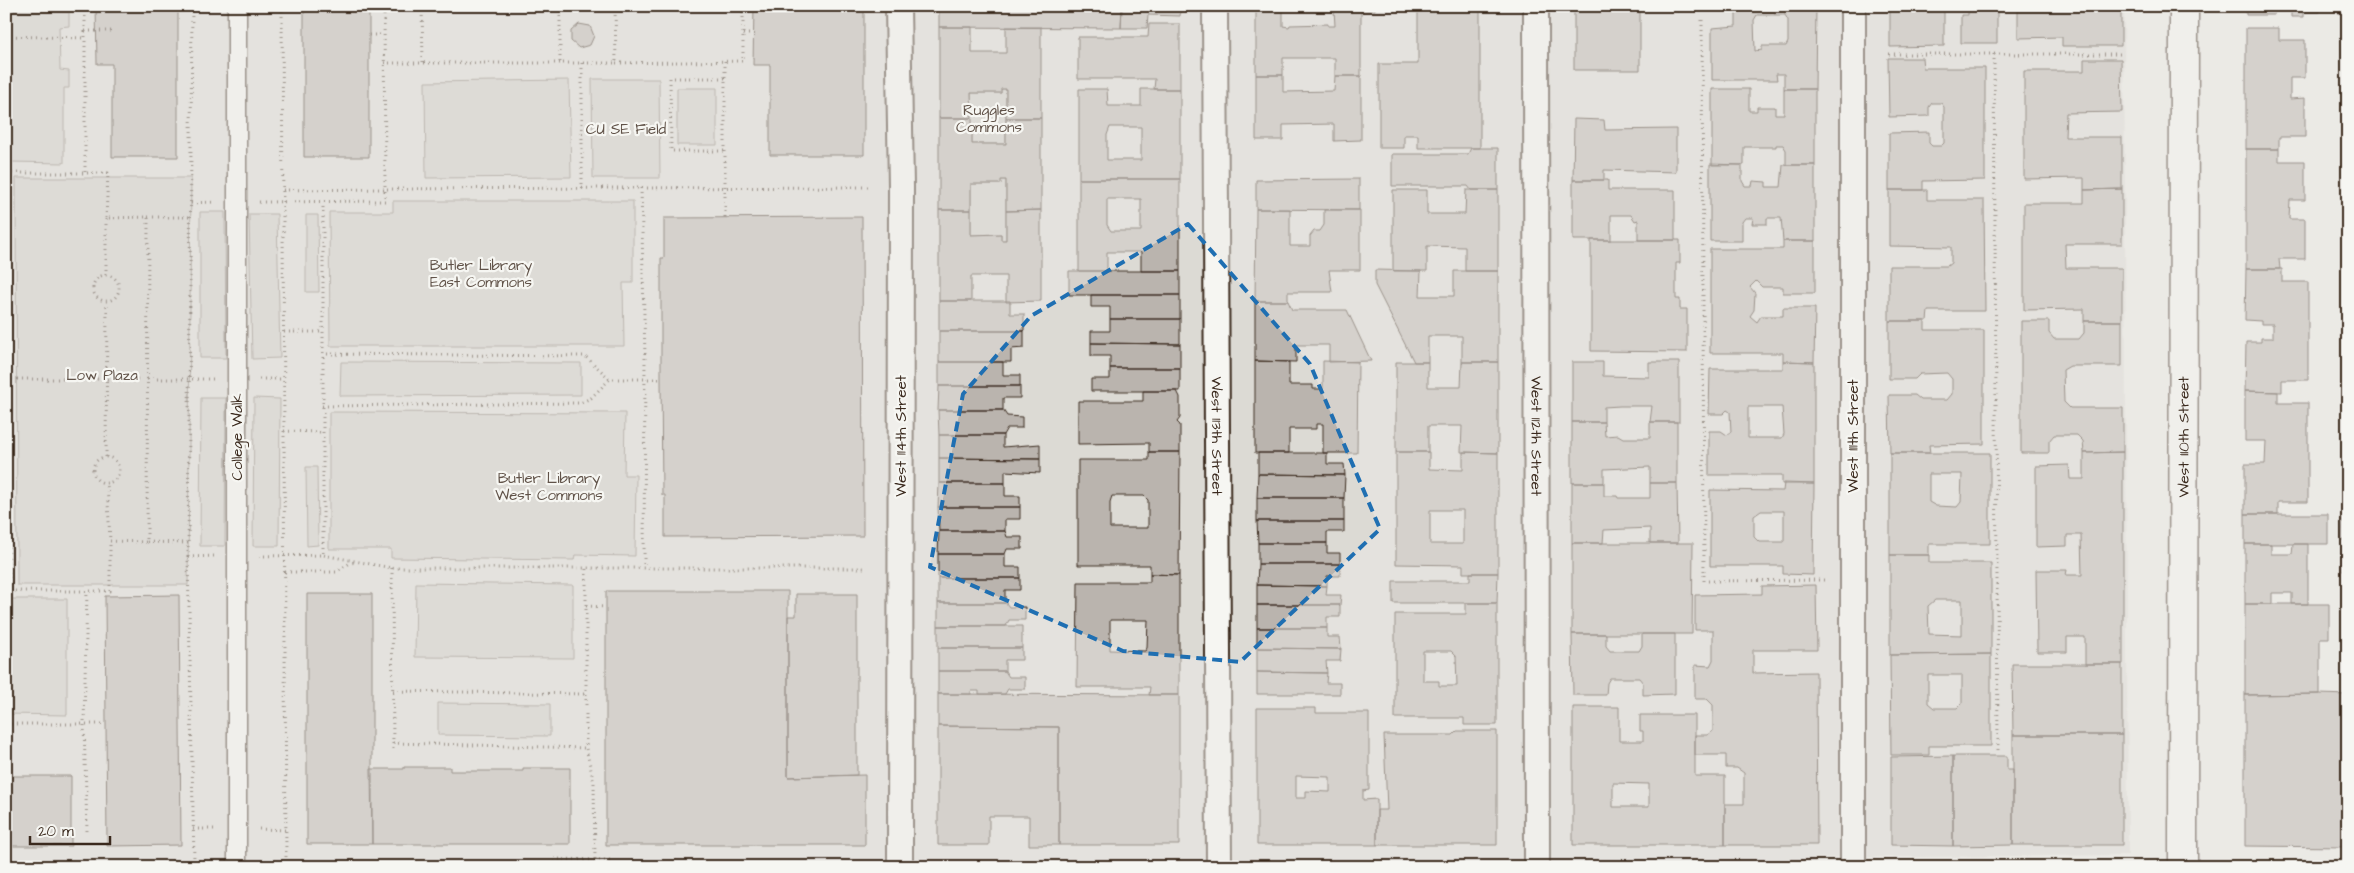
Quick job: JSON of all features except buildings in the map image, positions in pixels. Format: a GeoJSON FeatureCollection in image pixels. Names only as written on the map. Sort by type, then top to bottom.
{"type":"FeatureCollection","features":[{"type":"Feature","properties":{"kind":"main road","name":"West 110th Street"},"geometry":{"type":"LineString","coordinates":[[2182,867],[2184,6]]}},
{"type":"Feature","properties":{"kind":"street","name":"College Walk"},"geometry":{"type":"LineString","coordinates":[[237,6],[237,867]]}},
{"type":"Feature","properties":{"kind":"street","name":"West 114th Street"},"geometry":{"type":"LineString","coordinates":[[898,6],[901,187],[900,867]]}},
{"type":"Feature","properties":{"kind":"street","name":"West 113th Street"},"geometry":{"type":"LineString","coordinates":[[1215,6],[1220,867]]}},
{"type":"Feature","properties":{"kind":"street","name":"West 112th Street"},"geometry":{"type":"LineString","coordinates":[[1536,6],[1536,867]]}},
{"type":"Feature","properties":{"kind":"street","name":"West 111th Street"},"geometry":{"type":"LineString","coordinates":[[1853,6],[1853,867]]}},
{"type":"Feature","properties":{"kind":"path"},"geometry":{"type":"LineString","coordinates":[[85,6],[85,174]]}},
{"type":"Feature","properties":{"kind":"path"},"geometry":{"type":"LineString","coordinates":[[192,6],[188,543],[194,861]]}},
{"type":"Feature","properties":{"kind":"path"},"geometry":{"type":"LineString","coordinates":[[282,6],[286,860]]}},
{"type":"Feature","properties":{"kind":"path"},"geometry":{"type":"LineString","coordinates":[[300,201],[385,201],[384,6]]}},
{"type":"Feature","properties":{"kind":"path"},"geometry":{"type":"LineString","coordinates":[[422,6],[423,62]]}},
{"type":"Feature","properties":{"kind":"path"},"geometry":{"type":"LineString","coordinates":[[560,6],[560,63]]}},
{"type":"Feature","properties":{"kind":"path"},"geometry":{"type":"LineString","coordinates":[[615,6],[616,63]]}},
{"type":"Feature","properties":{"kind":"path"},"geometry":{"type":"LineString","coordinates":[[384,64],[423,62],[616,63],[743,61],[744,6]]}},
{"type":"Feature","properties":{"kind":"path"},"geometry":{"type":"LineString","coordinates":[[1702,20],[1704,581],[1826,580]]}},
{"type":"Feature","properties":{"kind":"path"},"geometry":{"type":"LineString","coordinates":[[85,32],[112,31]]}},
{"type":"Feature","properties":{"kind":"path"},"geometry":{"type":"LineString","coordinates":[[743,34],[754,34]]}},
{"type":"Feature","properties":{"kind":"path"},"geometry":{"type":"LineString","coordinates":[[369,35],[384,35]]}},
{"type":"Feature","properties":{"kind":"path"},"geometry":{"type":"LineString","coordinates":[[6,36],[85,38]]}},
{"type":"Feature","properties":{"kind":"path"},"geometry":{"type":"LineString","coordinates":[[1889,54],[2121,54]]}},
{"type":"Feature","properties":{"kind":"path"},"geometry":{"type":"LineString","coordinates":[[1994,54],[1998,751]]}},
{"type":"Feature","properties":{"kind":"path"},"geometry":{"type":"LineString","coordinates":[[725,61],[725,218]]}},
{"type":"Feature","properties":{"kind":"path"},"geometry":{"type":"LineString","coordinates":[[582,63],[582,188]]}},
{"type":"Feature","properties":{"kind":"path"},"geometry":{"type":"LineString","coordinates":[[725,78],[670,78],[671,151],[725,151]]}},
{"type":"Feature","properties":{"kind":"path"},"geometry":{"type":"LineString","coordinates":[[106,275],[108,173],[7,172],[8,591],[110,591],[107,483]]}},
{"type":"Feature","properties":{"kind":"path"},"geometry":{"type":"LineString","coordinates":[[283,190],[868,187]]}},
{"type":"Feature","properties":{"kind":"path"},"geometry":{"type":"LineString","coordinates":[[641,188],[645,379],[644,567]]}},
{"type":"Feature","properties":{"kind":"path"},"geometry":{"type":"LineString","coordinates":[[323,202],[323,556]]}},
{"type":"Feature","properties":{"kind":"path"},"geometry":{"type":"LineString","coordinates":[[147,542],[148,217]]}},
{"type":"Feature","properties":{"kind":"path"},"geometry":{"type":"LineString","coordinates":[[106,218],[191,217]]}},
{"type":"Feature","properties":{"kind":"path"},"geometry":{"type":"LineString","coordinates":[[106,275],[115,278],[119,286],[118,295],[107,302],[96,296],[93,289],[96,281],[106,275]]}},
{"type":"Feature","properties":{"kind":"path"},"geometry":{"type":"LineString","coordinates":[[106,457],[107,302]]}},
{"type":"Feature","properties":{"kind":"path"},"geometry":{"type":"LineString","coordinates":[[284,332],[322,332]]}},
{"type":"Feature","properties":{"kind":"path"},"geometry":{"type":"LineString","coordinates":[[322,354],[585,356],[610,379],[661,379]]}},
{"type":"Feature","properties":{"kind":"path"},"geometry":{"type":"LineString","coordinates":[[7,379],[188,379]]}},
{"type":"Feature","properties":{"kind":"path"},"geometry":{"type":"LineString","coordinates":[[322,406],[580,403],[591,398],[610,379]]}},
{"type":"Feature","properties":{"kind":"path"},"geometry":{"type":"LineString","coordinates":[[284,431],[322,432]]}},
{"type":"Feature","properties":{"kind":"path"},"geometry":{"type":"LineString","coordinates":[[106,457],[115,460],[120,468],[118,476],[107,483],[99,481],[93,470],[95,462],[106,457]]}},
{"type":"Feature","properties":{"kind":"path"},"geometry":{"type":"LineString","coordinates":[[110,541],[188,543]]}},
{"type":"Feature","properties":{"kind":"path"},"geometry":{"type":"LineString","coordinates":[[298,555],[323,556],[392,568],[866,568]]}},
{"type":"Feature","properties":{"kind":"path"},"geometry":{"type":"LineString","coordinates":[[285,572],[338,571],[350,563],[361,562]]}},
{"type":"Feature","properties":{"kind":"path"},"geometry":{"type":"LineString","coordinates":[[392,568],[393,753]]}},
{"type":"Feature","properties":{"kind":"path"},"geometry":{"type":"LineString","coordinates":[[586,569],[586,748],[594,783],[595,860]]}},
{"type":"Feature","properties":{"kind":"path"},"geometry":{"type":"LineString","coordinates":[[87,591],[84,724],[87,831]]}},
{"type":"Feature","properties":{"kind":"path"},"geometry":{"type":"LineString","coordinates":[[586,606],[606,607]]}},
{"type":"Feature","properties":{"kind":"path"},"geometry":{"type":"LineString","coordinates":[[393,691],[586,694]]}},
{"type":"Feature","properties":{"kind":"path"},"geometry":{"type":"LineString","coordinates":[[6,724],[106,724]]}},
{"type":"Feature","properties":{"kind":"path"},"geometry":{"type":"LineString","coordinates":[[393,743],[586,748]]}},
{"type":"Feature","properties":{"kind":"path"},"geometry":{"type":"LineString","coordinates":[[554,859],[610,860]]}},
{"type":"Feature","properties":{"kind":"path"},"geometry":{"type":"LineString","coordinates":[[173,860],[173,867]]}},
{"type":"Feature","properties":{"kind":"path"},"geometry":{"type":"LineString","coordinates":[[431,860],[431,867]]}},
{"type":"Feature","properties":{"kind":"path"},"geometry":{"type":"LineString","coordinates":[[74,861],[74,867]]}},
{"type":"Feature","properties":{"kind":"highlighted area"},"geometry":{"type":"Polygon","coordinates":[[[1188,224],[1310,364],[1380,529],[1240,662],[1123,651],[930,567],[963,394],[1031,316],[1188,224]]]}},
{"type":"Feature","properties":{"kind":"shaded area"},"geometry":{"type":"Polygon","coordinates":[[[6,6],[2124,6],[2128,855],[1816,858],[1816,867],[6,867],[6,6]]]}},
{"type":"Feature","properties":{"kind":"green space"},"geometry":{"type":"Polygon","coordinates":[[[11,11],[69,12],[69,26],[59,27],[60,70],[69,71],[69,88],[64,88],[64,163],[10,162],[11,11]]]}},
{"type":"Feature","properties":{"kind":"green space","name":"CU SE Field"},"geometry":{"type":"Polygon","coordinates":[[[592,79],[659,79],[660,178],[593,178],[592,79]]]}},
{"type":"Feature","properties":{"kind":"green space"},"geometry":{"type":"Polygon","coordinates":[[[569,80],[571,177],[426,178],[425,82],[569,80]]]}},
{"type":"Feature","properties":{"kind":"green space"},"geometry":{"type":"Polygon","coordinates":[[[677,88],[717,88],[717,145],[677,145],[677,88]]]}},
{"type":"Feature","properties":{"kind":"green space","name":"Ruggles Commons"},"geometry":{"type":"Polygon","coordinates":[[[1001,89],[1006,89],[1006,144],[972,144],[971,93],[1001,93],[1001,89]]]}},
{"type":"Feature","properties":{"kind":"green space","name":"Low Plaza"},"geometry":{"type":"Polygon","coordinates":[[[16,178],[191,178],[188,585],[17,585],[16,178]]]}},
{"type":"Feature","properties":{"kind":"green space","name":"Ruggles Commons"},"geometry":{"type":"Polygon","coordinates":[[[1001,180],[1006,180],[1006,240],[1001,240],[1001,234],[971,235],[971,184],[1000,184],[1001,180]]]}},
{"type":"Feature","properties":{"kind":"green space","name":"Butler Library East Commons"},"geometry":{"type":"Polygon","coordinates":[[[393,201],[633,201],[633,283],[623,283],[624,346],[330,346],[329,212],[393,212],[393,201]]]}},
{"type":"Feature","properties":{"kind":"green space"},"geometry":{"type":"Polygon","coordinates":[[[200,212],[225,212],[226,358],[200,358],[200,212]]]}},
{"type":"Feature","properties":{"kind":"green space"},"geometry":{"type":"Polygon","coordinates":[[[249,214],[277,214],[280,358],[252,359],[249,214]]]}},
{"type":"Feature","properties":{"kind":"green space"},"geometry":{"type":"Polygon","coordinates":[[[306,215],[318,215],[319,292],[306,292],[306,215]]]}},
{"type":"Feature","properties":{"kind":"green space"},"geometry":{"type":"Polygon","coordinates":[[[341,362],[581,363],[581,395],[340,396],[341,362]]]}},
{"type":"Feature","properties":{"kind":"green space"},"geometry":{"type":"Polygon","coordinates":[[[201,398],[226,398],[225,546],[200,546],[201,398]]]}},
{"type":"Feature","properties":{"kind":"green space"},"geometry":{"type":"Polygon","coordinates":[[[254,398],[280,399],[279,546],[253,546],[254,398]]]}},
{"type":"Feature","properties":{"kind":"green space","name":"Butler Library West Commons"},"geometry":{"type":"Polygon","coordinates":[[[329,412],[625,413],[624,475],[636,475],[635,556],[575,555],[574,560],[391,558],[391,549],[329,549],[329,412]]]}},
{"type":"Feature","properties":{"kind":"green space"},"geometry":{"type":"Polygon","coordinates":[[[306,467],[317,467],[318,545],[307,546],[306,467]]]}},
{"type":"Feature","properties":{"kind":"green space"},"geometry":{"type":"Polygon","coordinates":[[[416,583],[573,585],[573,658],[415,657],[416,583]]]}},
{"type":"Feature","properties":{"kind":"green space"},"geometry":{"type":"Polygon","coordinates":[[[6,599],[67,599],[67,715],[6,714],[6,599]]]}},
{"type":"Feature","properties":{"kind":"green space"},"geometry":{"type":"Polygon","coordinates":[[[438,703],[550,704],[550,736],[438,735],[438,703]]]}}]}
